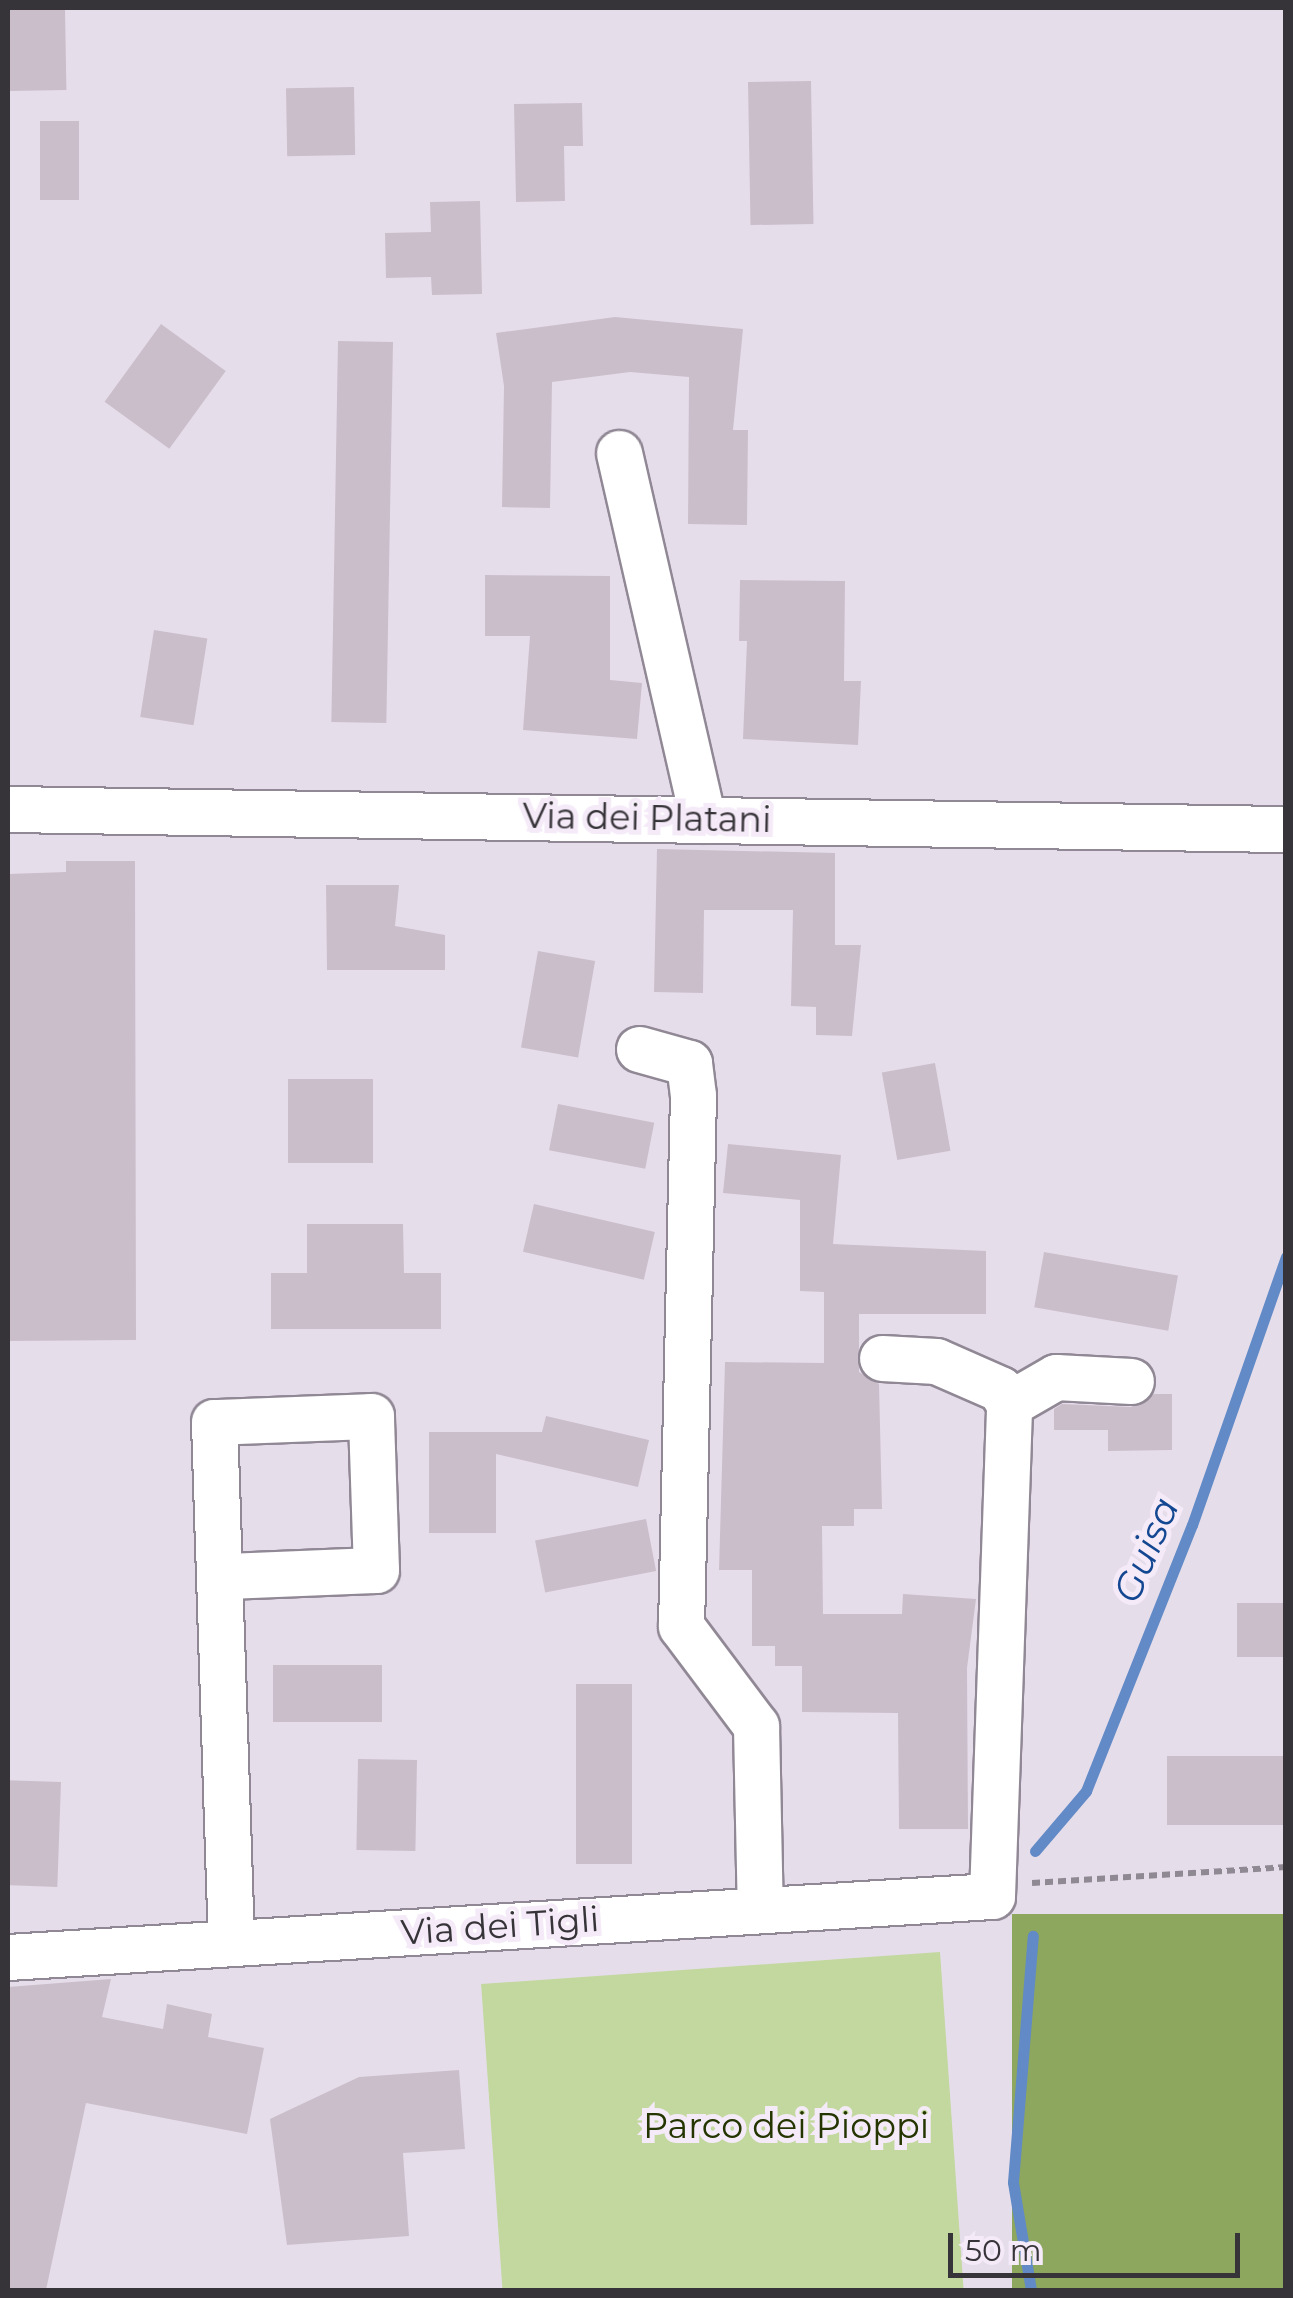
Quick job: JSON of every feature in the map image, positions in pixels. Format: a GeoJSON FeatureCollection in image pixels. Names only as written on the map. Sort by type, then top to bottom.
{"type":"FeatureCollection","features":[{"type":"Feature","properties":{"kind":"street"},"geometry":{"type":"LineString","coordinates":[[620,453],[703,819]]}},
{"type":"Feature","properties":{"kind":"street","name":"Via dei Platani"},"geometry":{"type":"LineString","coordinates":[[8,809],[1286,829]]}},
{"type":"Feature","properties":{"kind":"street"},"geometry":{"type":"LineString","coordinates":[[639,1050],[688,1063],[694,1095],[680,1626],[756,1726],[760,1910]]}},
{"type":"Feature","properties":{"kind":"street"},"geometry":{"type":"LineString","coordinates":[[882,1358],[936,1361],[1000,1388],[1009,1404],[992,1896]]}},
{"type":"Feature","properties":{"kind":"street"},"geometry":{"type":"LineString","coordinates":[[1009,1404],[1056,1377],[1131,1381]]}},
{"type":"Feature","properties":{"kind":"street"},"geometry":{"type":"LineString","coordinates":[[224,1576],[376,1570],[371,1416],[214,1422],[224,1576],[230,1943]]}},
{"type":"Feature","properties":{"kind":"street","name":"Via dei Tigli"},"geometry":{"type":"LineString","coordinates":[[8,1957],[992,1896]]}},
{"type":"Feature","properties":{"kind":"path"},"geometry":{"type":"LineString","coordinates":[[992,1896],[1032,1882],[1286,1867]]}},
{"type":"Feature","properties":{"kind":"green space"},"geometry":{"type":"Polygon","coordinates":[[[1012,1914],[1285,1914],[1285,2290],[1012,2290],[1012,1914]]]}},
{"type":"Feature","properties":{"kind":"green space","name":"Parco dei Pioppi"},"geometry":{"type":"Polygon","coordinates":[[[940,1952],[964,2290],[503,2290],[481,1984],[940,1952]]]}},
{"type":"Feature","properties":{"kind":"building"},"geometry":{"type":"Polygon","coordinates":[[[65,9],[66,90],[9,91],[8,10],[65,9]]]}},
{"type":"Feature","properties":{"kind":"building"},"geometry":{"type":"Polygon","coordinates":[[[811,81],[813,224],[751,225],[748,82],[811,81]]]}},
{"type":"Feature","properties":{"kind":"building"},"geometry":{"type":"Polygon","coordinates":[[[354,87],[355,155],[287,156],[286,88],[354,87]]]}},
{"type":"Feature","properties":{"kind":"building"},"geometry":{"type":"Polygon","coordinates":[[[582,103],[583,146],[564,146],[565,201],[516,202],[514,104],[582,103]]]}},
{"type":"Feature","properties":{"kind":"building"},"geometry":{"type":"Polygon","coordinates":[[[40,121],[79,121],[79,200],[40,200],[40,121]]]}},
{"type":"Feature","properties":{"kind":"building"},"geometry":{"type":"Polygon","coordinates":[[[480,201],[482,294],[432,295],[431,277],[386,278],[385,233],[431,232],[430,202],[480,201]]]}},
{"type":"Feature","properties":{"kind":"building"},"geometry":{"type":"Polygon","coordinates":[[[615,317],[743,329],[733,430],[748,430],[747,525],[688,524],[689,377],[630,372],[552,382],[550,508],[502,507],[504,386],[496,333],[615,317]]]}},
{"type":"Feature","properties":{"kind":"building"},"geometry":{"type":"Polygon","coordinates":[[[161,324],[226,371],[169,449],[105,402],[161,324]]]}},
{"type":"Feature","properties":{"kind":"building"},"geometry":{"type":"Polygon","coordinates":[[[338,341],[393,342],[386,723],[331,722],[338,341]]]}},
{"type":"Feature","properties":{"kind":"building"},"geometry":{"type":"Polygon","coordinates":[[[485,575],[610,576],[610,680],[642,683],[637,739],[523,730],[530,636],[485,636],[485,575]]]}},
{"type":"Feature","properties":{"kind":"building"},"geometry":{"type":"Polygon","coordinates":[[[740,580],[845,581],[844,681],[861,681],[858,745],[743,739],[747,641],[739,641],[740,580]]]}},
{"type":"Feature","properties":{"kind":"building"},"geometry":{"type":"Polygon","coordinates":[[[154,630],[207,638],[194,725],[140,717],[154,630]]]}},
{"type":"Feature","properties":{"kind":"building"},"geometry":{"type":"Polygon","coordinates":[[[657,849],[835,853],[835,945],[861,945],[852,1036],[816,1035],[816,1007],[791,1006],[793,910],[704,910],[703,993],[654,992],[657,849]]]}},
{"type":"Feature","properties":{"kind":"building"},"geometry":{"type":"Polygon","coordinates":[[[66,861],[135,861],[136,1340],[8,1341],[8,874],[66,872],[66,861]]]}},
{"type":"Feature","properties":{"kind":"building"},"geometry":{"type":"Polygon","coordinates":[[[326,885],[399,885],[395,926],[445,935],[445,970],[327,970],[326,885]]]}},
{"type":"Feature","properties":{"kind":"building"},"geometry":{"type":"Polygon","coordinates":[[[538,951],[595,961],[578,1058],[521,1048],[538,951]]]}},
{"type":"Feature","properties":{"kind":"building"},"geometry":{"type":"Polygon","coordinates":[[[935,1063],[950,1151],[897,1160],[882,1072],[935,1063]]]}},
{"type":"Feature","properties":{"kind":"building"},"geometry":{"type":"Polygon","coordinates":[[[288,1079],[373,1079],[373,1163],[288,1163],[288,1079]]]}},
{"type":"Feature","properties":{"kind":"building"},"geometry":{"type":"Polygon","coordinates":[[[558,1104],[654,1123],[645,1169],[549,1150],[558,1104]]]}},
{"type":"Feature","properties":{"kind":"building"},"geometry":{"type":"Polygon","coordinates":[[[728,1144],[841,1155],[833,1244],[986,1251],[986,1314],[859,1314],[859,1372],[879,1384],[882,1509],[854,1509],[854,1526],[822,1526],[823,1614],[902,1614],[903,1594],[976,1599],[967,1668],[968,1829],[899,1829],[898,1713],[802,1712],[802,1666],[775,1666],[775,1646],[752,1646],[752,1570],[719,1570],[725,1362],[824,1363],[824,1292],[800,1291],[800,1200],[723,1193],[728,1144]]]}},
{"type":"Feature","properties":{"kind":"building"},"geometry":{"type":"Polygon","coordinates":[[[534,1204],[655,1232],[644,1280],[523,1252],[534,1204]]]}},
{"type":"Feature","properties":{"kind":"building"},"geometry":{"type":"Polygon","coordinates":[[[307,1224],[403,1224],[404,1273],[441,1273],[441,1329],[271,1329],[271,1273],[307,1273],[307,1224]]]}},
{"type":"Feature","properties":{"kind":"building"},"geometry":{"type":"Polygon","coordinates":[[[1044,1252],[1178,1276],[1168,1331],[1034,1307],[1044,1252]]]}},
{"type":"Feature","properties":{"kind":"building"},"geometry":{"type":"Polygon","coordinates":[[[1154,1394],[1172,1394],[1172,1450],[1108,1451],[1108,1430],[1054,1430],[1054,1409],[1062,1404],[1131,1407],[1154,1394]]]}},
{"type":"Feature","properties":{"kind":"building"},"geometry":{"type":"Polygon","coordinates":[[[546,1416],[649,1440],[638,1487],[496,1454],[496,1533],[429,1533],[429,1432],[542,1432],[546,1416]]]}},
{"type":"Feature","properties":{"kind":"building"},"geometry":{"type":"Polygon","coordinates":[[[646,1519],[656,1571],[545,1593],[535,1541],[646,1519]]]}},
{"type":"Feature","properties":{"kind":"building"},"geometry":{"type":"Polygon","coordinates":[[[1237,1603],[1286,1603],[1286,1657],[1237,1657],[1237,1603]]]}},
{"type":"Feature","properties":{"kind":"building"},"geometry":{"type":"Polygon","coordinates":[[[273,1665],[382,1665],[382,1722],[273,1722],[273,1665]]]}},
{"type":"Feature","properties":{"kind":"building"},"geometry":{"type":"Polygon","coordinates":[[[576,1684],[632,1684],[632,1864],[576,1864],[576,1684]]]}},
{"type":"Feature","properties":{"kind":"building"},"geometry":{"type":"Polygon","coordinates":[[[1167,1756],[1286,1756],[1286,1825],[1167,1825],[1167,1756]]]}},
{"type":"Feature","properties":{"kind":"building"},"geometry":{"type":"Polygon","coordinates":[[[358,1759],[417,1760],[415,1851],[356,1850],[358,1759]]]}},
{"type":"Feature","properties":{"kind":"building"},"geometry":{"type":"Polygon","coordinates":[[[8,1780],[61,1782],[57,1887],[8,1885],[8,1780]]]}},
{"type":"Feature","properties":{"kind":"building"},"geometry":{"type":"Polygon","coordinates":[[[111,1979],[102,2017],[163,2029],[167,2004],[212,2014],[208,2037],[264,2048],[247,2134],[86,2103],[46,2290],[8,2290],[8,1987],[111,1979]]]}},
{"type":"Feature","properties":{"kind":"building"},"geometry":{"type":"Polygon","coordinates":[[[459,2070],[465,2149],[403,2153],[409,2236],[287,2245],[270,2119],[359,2077],[459,2070]]]}},
{"type":"Feature","properties":{"kind":"waterway","name":"Guisa"},"geometry":{"type":"LineString","coordinates":[[1035,1851],[1086,1791],[1192,1525],[1286,1257]]}},
{"type":"Feature","properties":{"kind":"waterway","name":"Guisa"},"geometry":{"type":"LineString","coordinates":[[1031,2290],[1013,2182],[1033,1936]]}}]}
